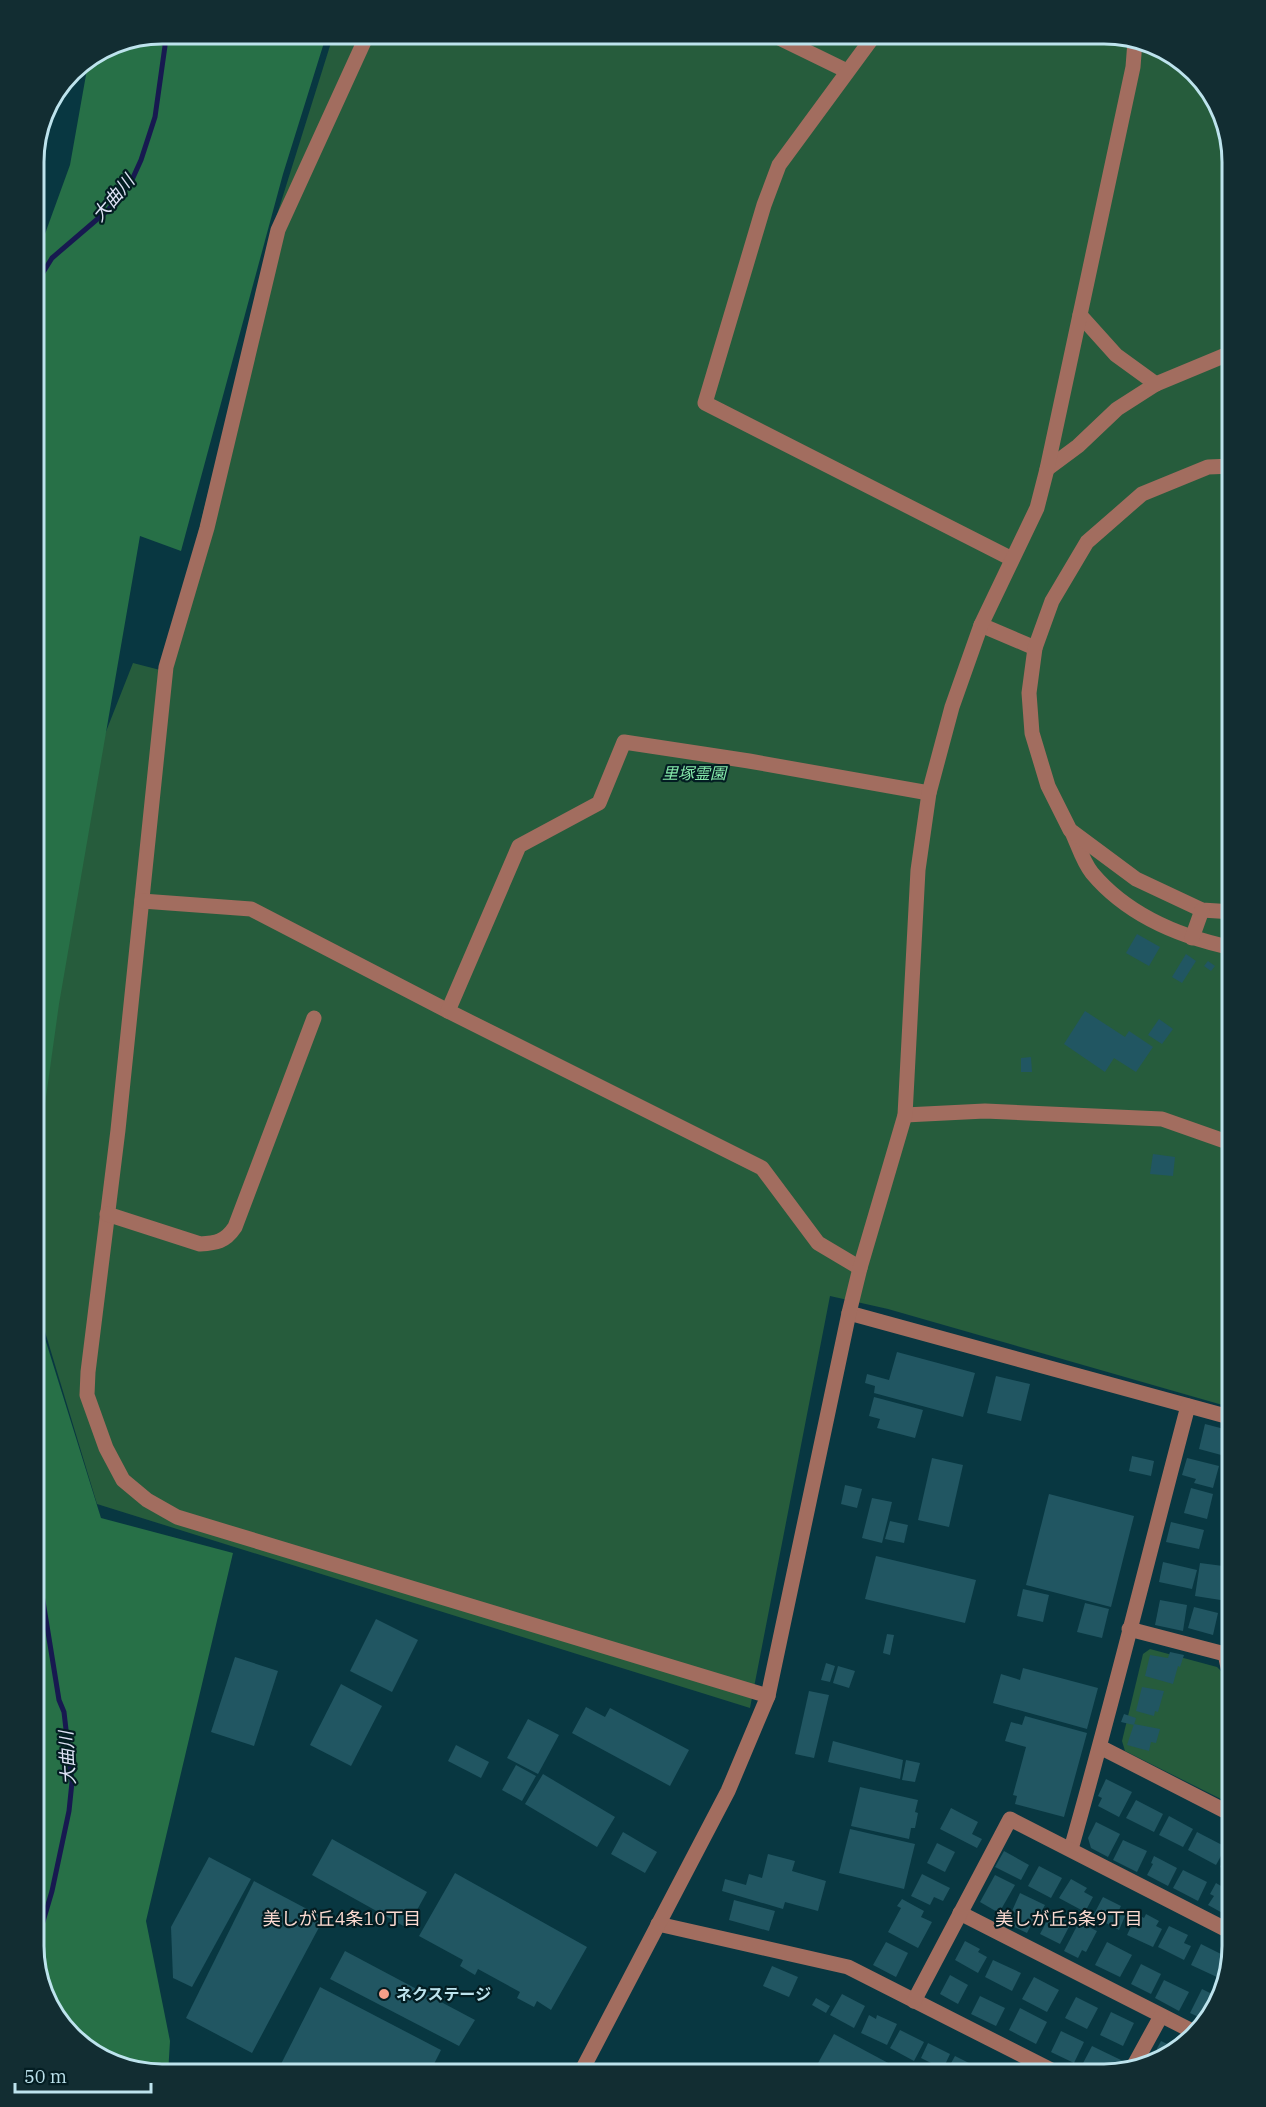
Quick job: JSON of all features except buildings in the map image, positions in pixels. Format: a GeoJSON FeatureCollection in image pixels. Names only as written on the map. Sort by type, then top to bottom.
{"type":"FeatureCollection","features":[{"type":"Feature","properties":{"kind":"street"},"geometry":{"type":"LineString","coordinates":[[363,44],[278,230],[207,528],[166,668],[87,1395],[106,1448],[123,1480],[147,1500],[177,1517],[768,1696]]}},
{"type":"Feature","properties":{"kind":"street"},"geometry":{"type":"LineString","coordinates":[[792,44],[847,71]]}},
{"type":"Feature","properties":{"kind":"street"},"geometry":{"type":"LineString","coordinates":[[868,44],[779,165],[764,205],[705,403],[1012,559]]}},
{"type":"Feature","properties":{"kind":"street"},"geometry":{"type":"LineString","coordinates":[[585,2063],[728,1791],[768,1696],[849,1313],[905,1115],[918,870],[929,793],[952,706],[981,625],[1037,508],[1047,470],[1135,48]]}},
{"type":"Feature","properties":{"kind":"street"},"geometry":{"type":"LineString","coordinates":[[1080,315],[1116,355],[1156,384]]}},
{"type":"Feature","properties":{"kind":"street"},"geometry":{"type":"LineString","coordinates":[[1047,470],[1078,446],[1117,409],[1156,384],[1222,357]]}},
{"type":"Feature","properties":{"kind":"street"},"geometry":{"type":"LineString","coordinates":[[1222,466],[1208,467],[1142,494],[1088,542],[1053,601],[1035,648],[1029,693],[1032,733],[1048,786],[1091,872],[1123,904],[1156,923],[1192,938],[1222,945]]}},
{"type":"Feature","properties":{"kind":"street"},"geometry":{"type":"LineString","coordinates":[[981,625],[1035,648]]}},
{"type":"Feature","properties":{"kind":"street"},"geometry":{"type":"LineString","coordinates":[[448,1011],[519,846],[599,803],[624,742],[749,761],[929,793]]}},
{"type":"Feature","properties":{"kind":"street"},"geometry":{"type":"LineString","coordinates":[[1070,830],[1136,879],[1202,910],[1222,911]]}},
{"type":"Feature","properties":{"kind":"street"},"geometry":{"type":"LineString","coordinates":[[142,901],[251,909],[448,1011],[762,1168],[818,1243],[860,1268]]}},
{"type":"Feature","properties":{"kind":"street"},"geometry":{"type":"LineString","coordinates":[[1192,938],[1202,910]]}},
{"type":"Feature","properties":{"kind":"street"},"geometry":{"type":"LineString","coordinates":[[107,1214],[200,1244],[216,1243],[228,1238],[235,1227],[314,1018]]}},
{"type":"Feature","properties":{"kind":"street"},"geometry":{"type":"LineString","coordinates":[[905,1115],[985,1111],[1162,1119],[1222,1140]]}},
{"type":"Feature","properties":{"kind":"street"},"geometry":{"type":"LineString","coordinates":[[849,1313],[1222,1415]]}},
{"type":"Feature","properties":{"kind":"street"},"geometry":{"type":"LineString","coordinates":[[1071,1849],[1100,1747],[1188,1406]]}},
{"type":"Feature","properties":{"kind":"street"},"geometry":{"type":"LineString","coordinates":[[1129,1629],[1222,1653]]}},
{"type":"Feature","properties":{"kind":"street"},"geometry":{"type":"LineString","coordinates":[[1100,1747],[1222,1809]]}},
{"type":"Feature","properties":{"kind":"street"},"geometry":{"type":"LineString","coordinates":[[914,2001],[1010,1819],[1222,1927]]}},
{"type":"Feature","properties":{"kind":"street"},"geometry":{"type":"LineString","coordinates":[[960,1913],[1187,2029]]}},
{"type":"Feature","properties":{"kind":"street"},"geometry":{"type":"LineString","coordinates":[[658,1924],[848,1967],[1039,2064]]}},
{"type":"Feature","properties":{"kind":"street"},"geometry":{"type":"LineString","coordinates":[[1138,2058],[1161,2016]]}},
{"type":"Feature","properties":{"kind":"green space"},"geometry":{"type":"Polygon","coordinates":[[[161,44],[324,44],[283,174],[181,551],[140,536],[59,1004],[44,1111],[44,237],[70,165],[87,71],[116,52],[138,46],[161,44]]]}},
{"type":"Feature","properties":{"kind":"green space","name":"里塚霊園"},"geometry":{"type":"Polygon","coordinates":[[[331,44],[1112,44],[1142,50],[1170,63],[1203,96],[1216,124],[1222,154],[1222,1405],[888,1309],[830,1296],[750,1708],[97,1504],[44,1328],[44,1093],[47,1063],[94,762],[133,663],[164,671],[276,218],[331,44]]]}},
{"type":"Feature","properties":{"kind":"green space"},"geometry":{"type":"Polygon","coordinates":[[[44,1335],[101,1518],[233,1553],[146,1921],[170,2041],[169,2063],[138,2061],[96,2044],[63,2011],[46,1969],[44,1946],[44,1335]]]}},
{"type":"Feature","properties":{"kind":"green space"},"geometry":{"type":"Polygon","coordinates":[[[1150,1649],[1217,1667],[1222,1672],[1222,1800],[1125,1751],[1122,1741],[1143,1654],[1150,1649]]]}},
{"type":"Feature","properties":{"kind":"waterway","name":"大曲川"},"geometry":{"type":"LineString","coordinates":[[44,271],[52,258],[108,210],[131,182],[155,117],[165,44]]}},
{"type":"Feature","properties":{"kind":"waterway","name":"大曲川"},"geometry":{"type":"LineString","coordinates":[[44,1607],[59,1700],[64,1712],[72,1782],[69,1811],[44,1918]]}},
{"type":"Feature","properties":{"kind":"place","name":"ネクステージ"},"geometry":{"type":"Point","coordinates":[384,1994]}},
{"type":"Feature","properties":{"kind":"district","name":"美しが丘4条10丁目"},"geometry":{"type":"Point","coordinates":[342,1918]}},
{"type":"Feature","properties":{"kind":"district","name":"美しが丘5条9丁目"},"geometry":{"type":"Point","coordinates":[1069,1918]}}]}
